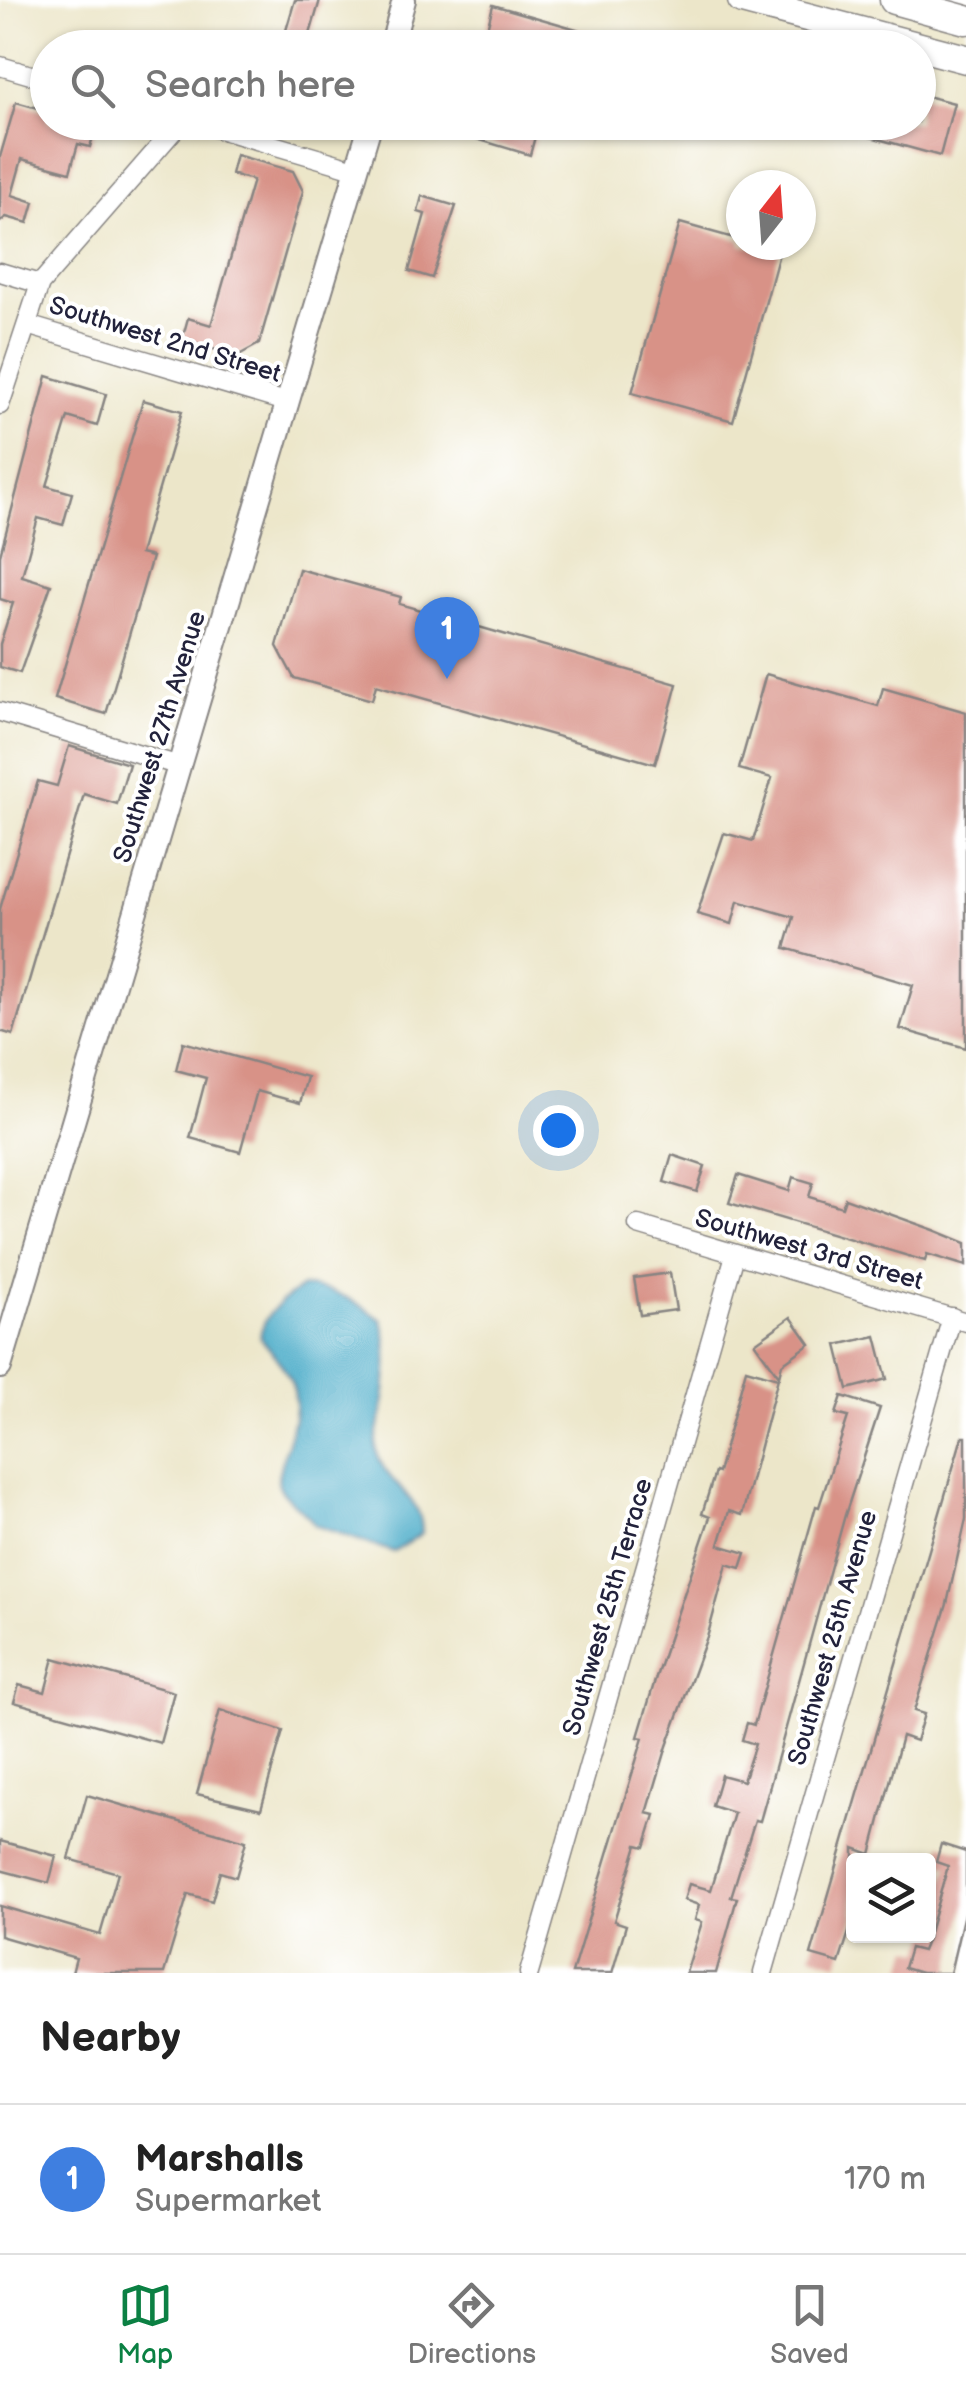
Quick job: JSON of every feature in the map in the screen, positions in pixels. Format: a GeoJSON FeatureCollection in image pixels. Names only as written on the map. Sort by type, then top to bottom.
{"type":"FeatureCollection","features":[{"type":"Feature","properties":{"kind":"main road"},"geometry":{"type":"LineString","coordinates":[[742,0],[854,30]]}},
{"type":"Feature","properties":{"kind":"main road"},"geometry":{"type":"LineString","coordinates":[[894,0],[966,20]]}},
{"type":"Feature","properties":{"kind":"main road"},"geometry":{"type":"LineString","coordinates":[[936,52],[966,60]]}},
{"type":"Feature","properties":{"kind":"street"},"geometry":{"type":"LineString","coordinates":[[396,30],[404,0]]}},
{"type":"Feature","properties":{"kind":"street"},"geometry":{"type":"LineString","coordinates":[[0,66],[30,75]]}},
{"type":"Feature","properties":{"kind":"street"},"geometry":{"type":"LineString","coordinates":[[0,406],[40,284],[165,140]]}},
{"type":"Feature","properties":{"kind":"street"},"geometry":{"type":"LineString","coordinates":[[256,140],[358,170]]}},
{"type":"Feature","properties":{"kind":"street","name":"Southwest 27th Avenue"},"geometry":{"type":"LineString","coordinates":[[0,1365],[366,140]]}},
{"type":"Feature","properties":{"kind":"street","name":"Southwest 2nd Street"},"geometry":{"type":"LineString","coordinates":[[0,272],[40,284]]}},
{"type":"Feature","properties":{"kind":"street","name":"Southwest 2nd Street"},"geometry":{"type":"LineString","coordinates":[[26,325],[289,403]]}},
{"type":"Feature","properties":{"kind":"street"},"geometry":{"type":"LineString","coordinates":[[0,712],[180,766]]}},
{"type":"Feature","properties":{"kind":"street","name":"Southwest 3rd Street"},"geometry":{"type":"LineString","coordinates":[[638,1225],[959,1320]]}},
{"type":"Feature","properties":{"kind":"street","name":"Southwest 25th Terrace"},"geometry":{"type":"LineString","coordinates":[[529,1973],[735,1255]]}},
{"type":"Feature","properties":{"kind":"street","name":"Southwest 25th Avenue"},"geometry":{"type":"LineString","coordinates":[[763,1973],[959,1320]]}},
{"type":"Feature","properties":{"kind":"water"},"geometry":{"type":"Polygon","coordinates":[[[302,1287],[345,1297],[382,1320],[387,1367],[377,1453],[388,1474],[417,1510],[422,1533],[394,1552],[314,1525],[279,1485],[294,1418],[294,1392],[283,1368],[260,1337],[270,1314],[302,1287]]]}},
{"type":"Feature","properties":{"kind":"building"},"geometry":{"type":"Polygon","coordinates":[[[295,0],[320,0],[311,30],[286,30],[295,0]]]}},
{"type":"Feature","properties":{"kind":"building"},"geometry":{"type":"Polygon","coordinates":[[[493,5],[580,30],[490,30],[487,29],[493,5]]]}},
{"type":"Feature","properties":{"kind":"building"},"geometry":{"type":"Polygon","coordinates":[[[936,98],[954,103],[940,156],[882,140],[936,140],[936,98]]]}},
{"type":"Feature","properties":{"kind":"building"},"geometry":{"type":"Polygon","coordinates":[[[16,102],[30,106],[30,140],[92,140],[90,147],[78,144],[70,172],[22,159],[12,195],[34,202],[28,223],[6,217],[0,222],[0,157],[16,102]]]}},
{"type":"Feature","properties":{"kind":"building"},"geometry":{"type":"Polygon","coordinates":[[[480,140],[534,140],[530,155],[480,140]]]}},
{"type":"Feature","properties":{"kind":"building"},"geometry":{"type":"Polygon","coordinates":[[[236,155],[293,171],[303,191],[259,344],[237,356],[182,340],[188,318],[211,325],[253,180],[231,174],[236,155]]]}},
{"type":"Feature","properties":{"kind":"building"},"geometry":{"type":"Polygon","coordinates":[[[422,196],[456,206],[432,278],[409,271],[425,214],[418,212],[422,196]]]}},
{"type":"Feature","properties":{"kind":"building"},"geometry":{"type":"Polygon","coordinates":[[[680,223],[726,236],[726,260],[777,260],[733,421],[632,393],[680,223]]]}},
{"type":"Feature","properties":{"kind":"building"},"geometry":{"type":"Polygon","coordinates":[[[47,376],[106,394],[97,426],[68,417],[47,486],[72,493],[63,525],[38,518],[22,576],[51,585],[20,673],[0,667],[0,644],[13,603],[0,599],[0,555],[47,376]]]}},
{"type":"Feature","properties":{"kind":"building"},"geometry":{"type":"Polygon","coordinates":[[[143,400],[182,411],[140,554],[152,557],[106,714],[55,699],[143,400]]]}},
{"type":"Feature","properties":{"kind":"building"},"geometry":{"type":"Polygon","coordinates":[[[299,569],[401,597],[399,604],[677,684],[655,764],[376,685],[372,700],[294,678],[277,646],[299,569]]]}},
{"type":"Feature","properties":{"kind":"building"},"geometry":{"type":"Polygon","coordinates":[[[766,674],[878,706],[883,688],[966,712],[966,1048],[900,1029],[913,985],[785,948],[794,917],[738,901],[732,924],[697,914],[724,833],[753,841],[772,778],[739,769],[766,674]]]}},
{"type":"Feature","properties":{"kind":"building"},"geometry":{"type":"Polygon","coordinates":[[[69,746],[129,764],[117,804],[84,794],[13,1035],[0,1031],[0,909],[38,781],[57,786],[69,746]]]}},
{"type":"Feature","properties":{"kind":"building"},"geometry":{"type":"Polygon","coordinates":[[[183,1042],[307,1077],[300,1103],[257,1091],[240,1152],[190,1138],[206,1078],[176,1070],[183,1042]]]}},
{"type":"Feature","properties":{"kind":"building"},"geometry":{"type":"Polygon","coordinates":[[[672,1155],[705,1166],[697,1192],[664,1182],[672,1155]]]}},
{"type":"Feature","properties":{"kind":"building"},"geometry":{"type":"Polygon","coordinates":[[[738,1175],[789,1191],[793,1177],[813,1183],[809,1197],[842,1207],[845,1198],[934,1230],[966,1243],[966,1266],[927,1254],[925,1261],[729,1203],[738,1175]]]}},
{"type":"Feature","properties":{"kind":"building"},"geometry":{"type":"Polygon","coordinates":[[[670,1273],[676,1310],[640,1315],[634,1278],[670,1273]]]}},
{"type":"Feature","properties":{"kind":"building"},"geometry":{"type":"Polygon","coordinates":[[[791,1317],[810,1344],[782,1364],[779,1376],[755,1343],[791,1317]]]}},
{"type":"Feature","properties":{"kind":"building"},"geometry":{"type":"Polygon","coordinates":[[[876,1336],[887,1379],[848,1389],[837,1345],[876,1336]]]}},
{"type":"Feature","properties":{"kind":"building"},"geometry":{"type":"Polygon","coordinates":[[[746,1369],[778,1378],[742,1515],[729,1511],[719,1545],[746,1553],[741,1568],[727,1564],[708,1634],[667,1746],[647,1813],[655,1815],[645,1847],[637,1845],[614,1921],[626,1925],[612,1973],[572,1973],[643,1738],[638,1737],[656,1677],[710,1517],[702,1514],[715,1472],[718,1473],[746,1369]]]}},
{"type":"Feature","properties":{"kind":"building"},"geometry":{"type":"Polygon","coordinates":[[[842,1396],[880,1408],[845,1515],[760,1821],[755,1820],[731,1897],[737,1898],[716,1973],[686,1973],[702,1922],[695,1920],[699,1905],[684,1900],[689,1884],[711,1890],[734,1813],[712,1806],[721,1775],[743,1781],[755,1744],[742,1740],[747,1723],[754,1725],[816,1506],[819,1507],[848,1417],[836,1414],[842,1396]]]}},
{"type":"Feature","properties":{"kind":"building"},"geometry":{"type":"Polygon","coordinates":[[[962,1437],[966,1437],[966,1519],[947,1604],[914,1711],[924,1714],[916,1741],[902,1736],[871,1853],[854,1848],[854,1853],[846,1853],[846,1942],[839,1963],[811,1955],[962,1437]]]}},
{"type":"Feature","properties":{"kind":"building"},"geometry":{"type":"Polygon","coordinates":[[[54,1658],[174,1692],[160,1743],[14,1702],[19,1685],[45,1692],[54,1658]]]}},
{"type":"Feature","properties":{"kind":"building"},"geometry":{"type":"Polygon","coordinates":[[[220,1710],[283,1731],[261,1809],[197,1794],[220,1710]]]}},
{"type":"Feature","properties":{"kind":"building"},"geometry":{"type":"Polygon","coordinates":[[[87,1795],[246,1841],[236,1877],[220,1872],[212,1901],[188,1894],[164,1973],[72,1973],[76,1958],[0,1936],[0,1906],[100,1935],[118,1873],[69,1859],[87,1795]]]}},
{"type":"Feature","properties":{"kind":"building"},"geometry":{"type":"Polygon","coordinates":[[[0,1841],[56,1856],[49,1883],[0,1870],[0,1841]]]}},
{"type":"Feature","properties":{"kind":"building"},"geometry":{"type":"Polygon","coordinates":[[[941,1844],[966,1852],[966,1905],[950,1973],[921,1973],[904,1968],[910,1948],[922,1951],[925,1943],[936,1943],[936,1908],[948,1866],[936,1862],[941,1844]]]}},
{"type":"Feature","properties":{"kind":"place","name":"Marshalls"},"geometry":{"type":"Point","coordinates":[447,679]}}]}
